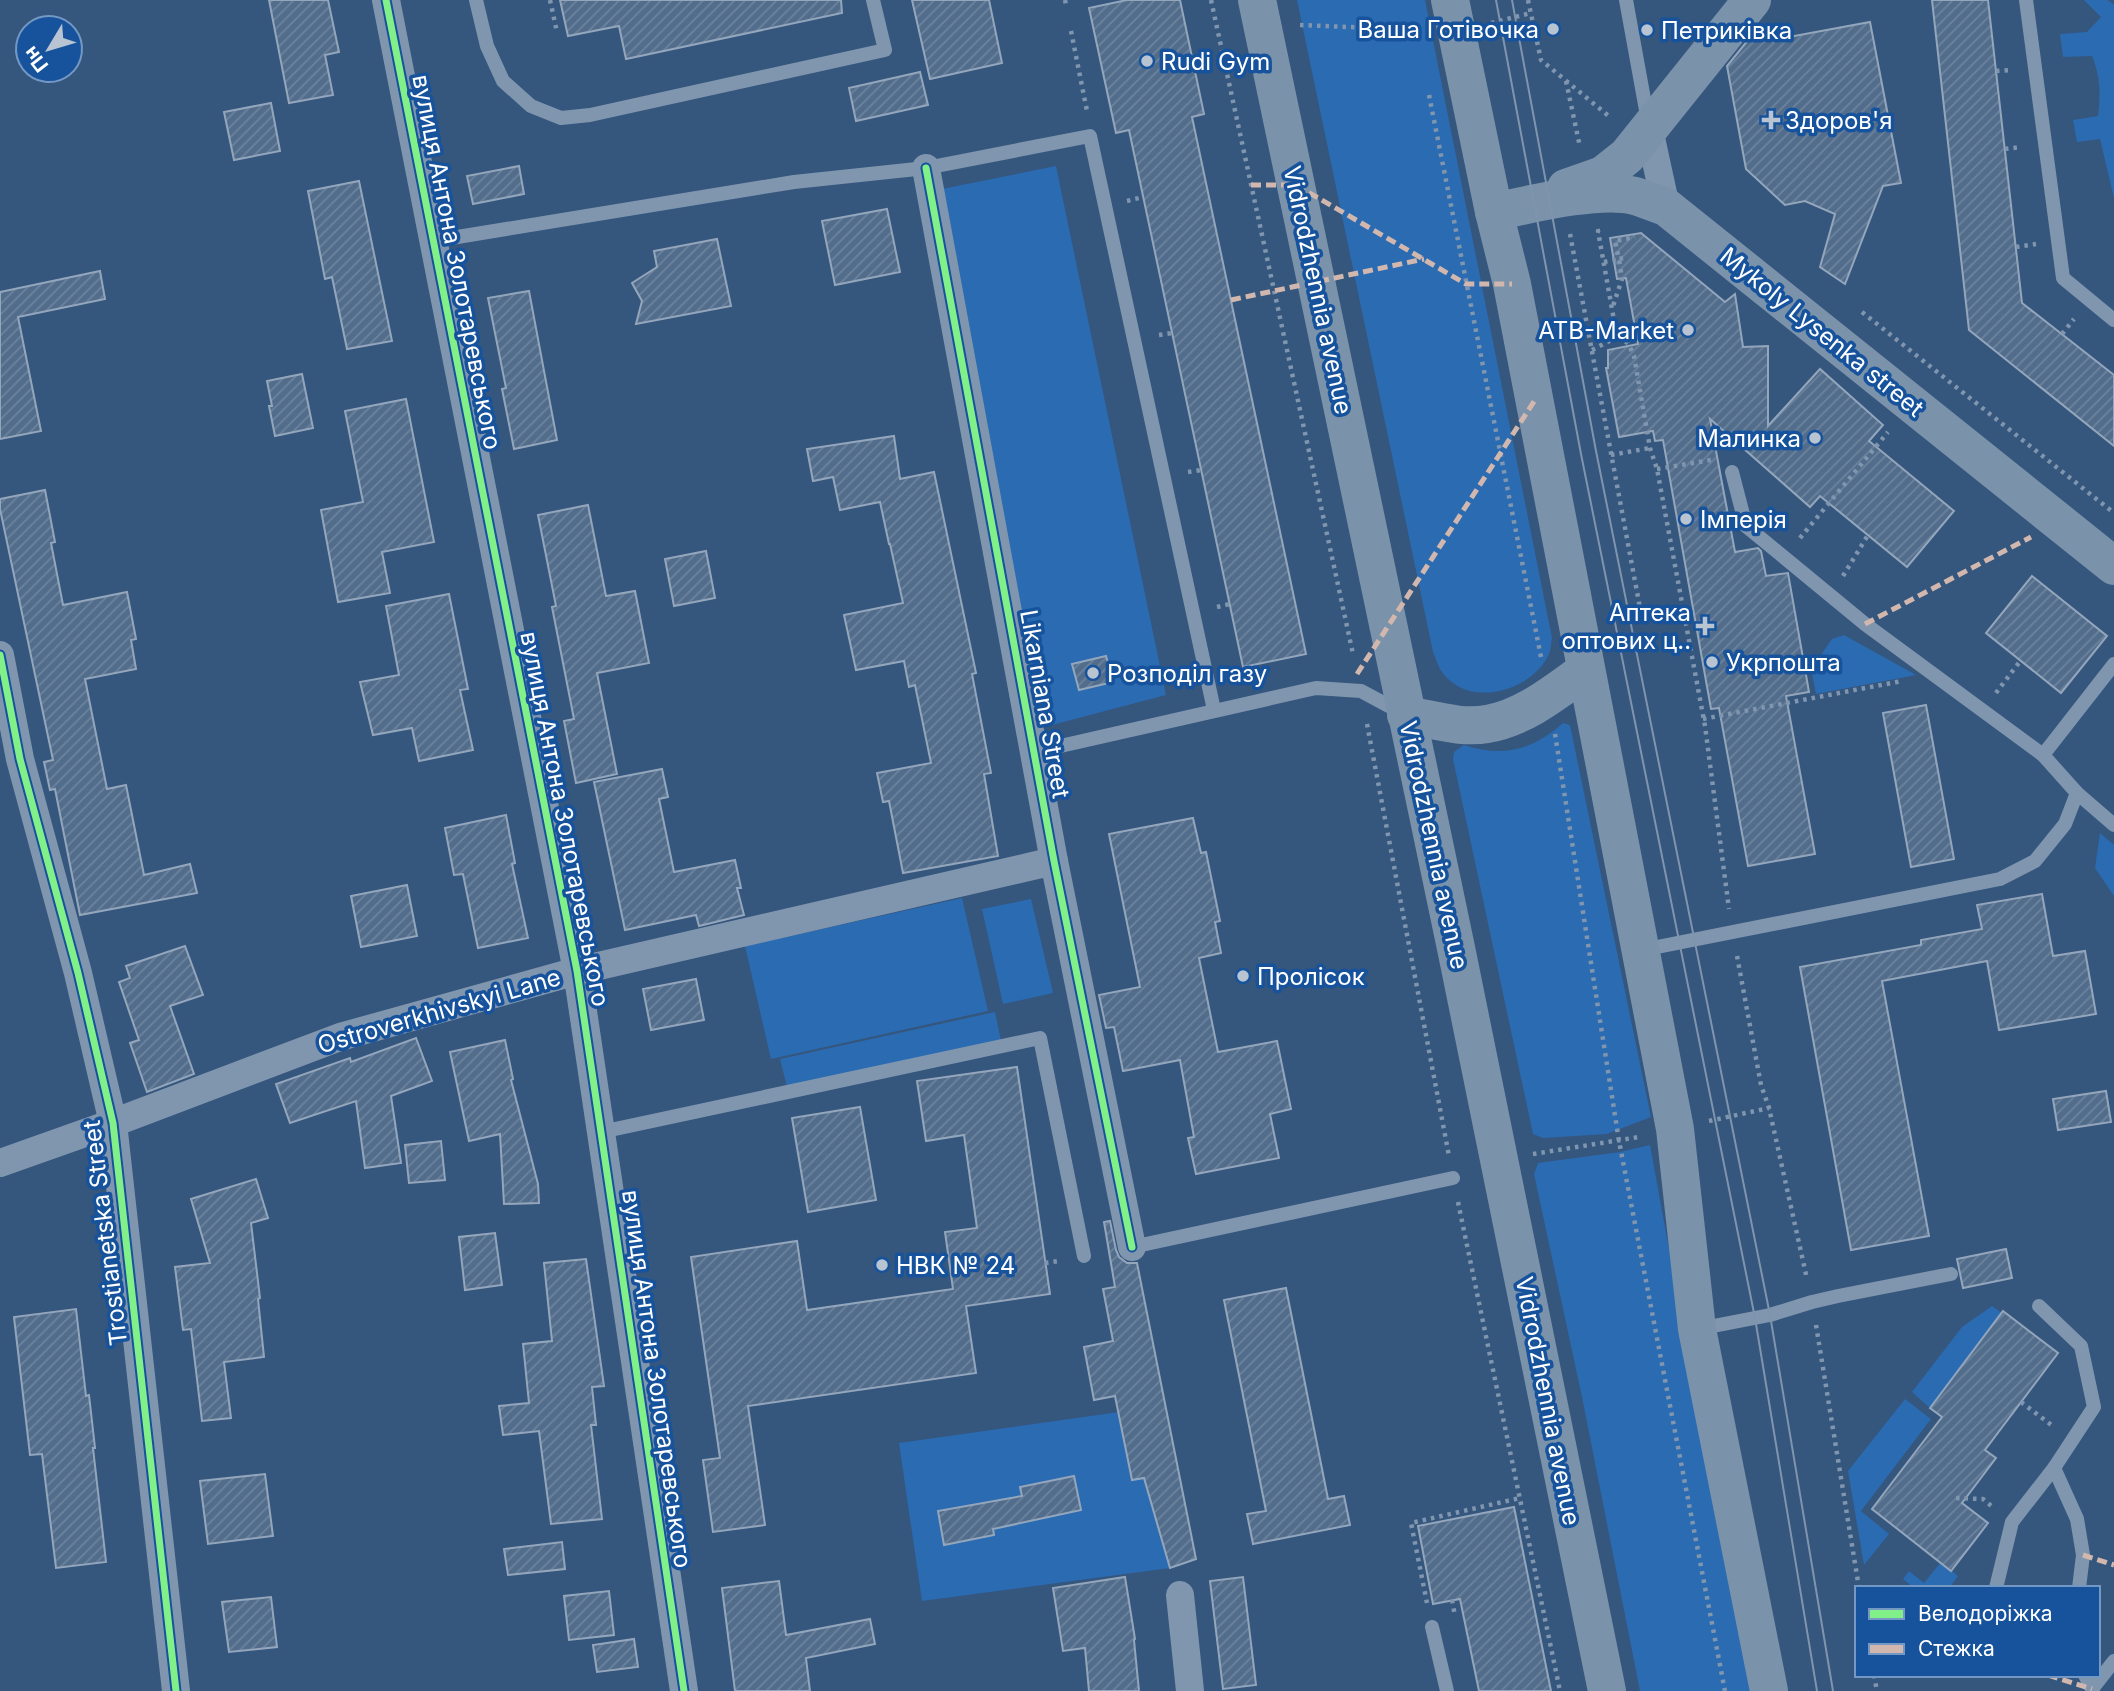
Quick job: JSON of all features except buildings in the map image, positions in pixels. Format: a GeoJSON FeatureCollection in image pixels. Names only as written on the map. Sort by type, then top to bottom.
{"type":"FeatureCollection","features":[{"type":"Feature","properties":{"kind":"main road"},"geometry":{"type":"LineString","coordinates":[[1494,212],[1602,175],[1627,156],[1752,0]]}},
{"type":"Feature","properties":{"kind":"main road","name":"Vidrodzhennia avenue"},"geometry":{"type":"LineString","coordinates":[[1260,12],[1607,1691]]}},
{"type":"Feature","properties":{"kind":"main road"},"geometry":{"type":"LineString","coordinates":[[1453,16],[1512,284],[1642,950],[1675,1129],[1697,1329],[1769,1691]]}},
{"type":"Feature","properties":{"kind":"main road","name":"Mykoly Lysenka street"},"geometry":{"type":"LineString","coordinates":[[1494,212],[1563,198],[1607,194],[1633,195],[1667,207],[2114,566]]}},
{"type":"Feature","properties":{"kind":"main road"},"geometry":{"type":"LineString","coordinates":[[1406,715],[1460,724],[1486,725],[1549,697],[1586,670]]}},
{"type":"Feature","properties":{"kind":"street","name":"вулиця Антона Золотаревського"},"geometry":{"type":"LineString","coordinates":[[386,0],[577,971],[684,1691]]}},
{"type":"Feature","properties":{"kind":"street"},"geometry":{"type":"LineString","coordinates":[[1644,135],[1667,207]]}},
{"type":"Feature","properties":{"kind":"street","name":"Likarniana Street"},"geometry":{"type":"LineString","coordinates":[[926,168],[1054,861],[1132,1247]]}},
{"type":"Feature","properties":{"kind":"street","name":"Trostianetska Street"},"geometry":{"type":"LineString","coordinates":[[0,655],[20,758],[78,973],[113,1123],[176,1691]]}},
{"type":"Feature","properties":{"kind":"street","name":"Ostroverkhivskyi Lane"},"geometry":{"type":"LineString","coordinates":[[0,1163],[340,1037],[577,971],[1054,861]]}},
{"type":"Feature","properties":{"kind":"street"},"geometry":{"type":"LineString","coordinates":[[1180,1595],[1190,1691]]}},
{"type":"Feature","properties":{"kind":"lane"},"geometry":{"type":"LineString","coordinates":[[476,0],[487,47],[503,81],[531,106],[561,118],[590,115],[885,50],[873,0]]}},
{"type":"Feature","properties":{"kind":"lane"},"geometry":{"type":"LineString","coordinates":[[1626,0],[1644,135]]}},
{"type":"Feature","properties":{"kind":"lane"},"geometry":{"type":"LineString","coordinates":[[2025,0],[2063,278],[2114,320]]}},
{"type":"Feature","properties":{"kind":"lane"},"geometry":{"type":"LineString","coordinates":[[433,241],[794,182],[926,168],[1090,136],[1214,710]]}},
{"type":"Feature","properties":{"kind":"lane"},"geometry":{"type":"LineString","coordinates":[[1732,472],[1746,526],[1865,625],[2043,755],[2077,793],[2114,825]]}},
{"type":"Feature","properties":{"kind":"lane"},"geometry":{"type":"LineString","coordinates":[[2043,755],[2114,664]]}},
{"type":"Feature","properties":{"kind":"lane"},"geometry":{"type":"LineString","coordinates":[[1034,752],[1316,688],[1361,691],[1406,715]]}},
{"type":"Feature","properties":{"kind":"lane"},"geometry":{"type":"LineString","coordinates":[[1642,950],[2000,879],[2035,861],[2065,824],[2077,793]]}},
{"type":"Feature","properties":{"kind":"lane"},"geometry":{"type":"LineString","coordinates":[[601,1132],[1040,1038],[1084,1256]]}},
{"type":"Feature","properties":{"kind":"lane"},"geometry":{"type":"LineString","coordinates":[[1132,1247],[1453,1178]]}},
{"type":"Feature","properties":{"kind":"lane"},"geometry":{"type":"LineString","coordinates":[[1697,1329],[1951,1274]]}},
{"type":"Feature","properties":{"kind":"lane"},"geometry":{"type":"LineString","coordinates":[[1996,1586],[2012,1522],[2054,1468],[2094,1407],[2081,1346],[2039,1306]]}},
{"type":"Feature","properties":{"kind":"lane"},"geometry":{"type":"LineString","coordinates":[[2054,1468],[2077,1519],[2083,1555],[2079,1586]]}},
{"type":"Feature","properties":{"kind":"lane"},"geometry":{"type":"LineString","coordinates":[[1432,1628],[1447,1691]]}},
{"type":"Feature","properties":{"kind":"lane"},"geometry":{"type":"LineString","coordinates":[[2093,1690],[2114,1661]]}},
{"type":"Feature","properties":{"kind":"path"},"geometry":{"type":"LineString","coordinates":[[550,0],[556,32]]}},
{"type":"Feature","properties":{"kind":"path"},"geometry":{"type":"LineString","coordinates":[[1211,0],[1361,691],[1453,1178],[1560,1691]]}},
{"type":"Feature","properties":{"kind":"path"},"geometry":{"type":"LineString","coordinates":[[1528,0],[1541,60],[1644,135]]}},
{"type":"Feature","properties":{"kind":"path"},"geometry":{"type":"LineString","coordinates":[[1260,12],[1415,29],[1453,16],[1531,13]]}},
{"type":"Feature","properties":{"kind":"path"},"geometry":{"type":"LineString","coordinates":[[1413,20],[1418,43]]}},
{"type":"Feature","properties":{"kind":"path"},"geometry":{"type":"LineString","coordinates":[[1072,31],[1090,136]]}},
{"type":"Feature","properties":{"kind":"path"},"geometry":{"type":"LineString","coordinates":[[1426,83],[1549,697],[1619,1141],[1725,1691]]}},
{"type":"Feature","properties":{"kind":"path"},"geometry":{"type":"LineString","coordinates":[[1563,198],[1643,624]]}},
{"type":"Feature","properties":{"kind":"path"},"geometry":{"type":"LineString","coordinates":[[1610,230],[1598,231],[1617,337]]}},
{"type":"Feature","properties":{"kind":"path"},"geometry":{"type":"LineString","coordinates":[[1612,307],[1622,279],[1621,259],[1615,241],[1638,237]]}},
{"type":"Feature","properties":{"kind":"path"},"geometry":{"type":"LineString","coordinates":[[1604,262],[1621,259]]}},
{"type":"Feature","properties":{"kind":"path"},"geometry":{"type":"LineString","coordinates":[[1862,312],[2114,513]]}},
{"type":"Feature","properties":{"kind":"path"},"geometry":{"type":"LineString","coordinates":[[1592,350],[1617,337]]}},
{"type":"Feature","properties":{"kind":"path"},"geometry":{"type":"LineString","coordinates":[[1617,337],[1628,343],[1634,356],[1650,448],[1657,469],[1703,719],[1732,932],[1761,1086],[1769,1108],[1812,1302],[1859,1586]]}},
{"type":"Feature","properties":{"kind":"path"},"geometry":{"type":"LineString","coordinates":[[1784,558],[1893,426]]}},
{"type":"Feature","properties":{"kind":"path"},"geometry":{"type":"LineString","coordinates":[[1611,455],[1650,448]]}},
{"type":"Feature","properties":{"kind":"path"},"geometry":{"type":"LineString","coordinates":[[1657,469],[1722,458],[1732,472]]}},
{"type":"Feature","properties":{"kind":"path"},"geometry":{"type":"LineString","coordinates":[[1830,596],[1868,535]]}},
{"type":"Feature","properties":{"kind":"path"},"geometry":{"type":"LineString","coordinates":[[1984,710],[2021,660]]}},
{"type":"Feature","properties":{"kind":"path"},"geometry":{"type":"LineString","coordinates":[[1703,719],[1936,675]]}},
{"type":"Feature","properties":{"kind":"path"},"geometry":{"type":"LineString","coordinates":[[1500,1163],[1533,1154],[1619,1141],[1769,1108]]}},
{"type":"Feature","properties":{"kind":"path"},"geometry":{"type":"LineString","coordinates":[[2021,1402],[2072,1440]]}},
{"type":"Feature","properties":{"kind":"path"},"geometry":{"type":"LineString","coordinates":[[1432,1628],[1410,1523],[1520,1498]]}},
{"type":"Feature","properties":{"kind":"path"},"geometry":{"type":"LineString","coordinates":[[1956,1499],[1983,1499],[2012,1522]]}},
{"type":"Feature","properties":{"kind":"shaded area"},"geometry":{"type":"Polygon","coordinates":[[[1297,0],[1425,0],[1552,638],[1550,652],[1541,667],[1515,686],[1499,691],[1483,693],[1467,690],[1453,683],[1441,670],[1433,652],[1297,0]]]}},
{"type":"Feature","properties":{"kind":"shaded area"},"geometry":{"type":"Polygon","coordinates":[[[2084,0],[2108,0],[2114,5],[2114,198],[2100,139],[2077,142],[2073,120],[2098,116],[2099,85],[2095,63],[2092,56],[2063,57],[2060,34],[2087,32],[2101,17],[2084,0]]]}},
{"type":"Feature","properties":{"kind":"shaded area"},"geometry":{"type":"Polygon","coordinates":[[[1056,166],[1166,695],[1052,725],[1037,702],[942,189],[1056,166]]]}},
{"type":"Feature","properties":{"kind":"shaded area"},"geometry":{"type":"Polygon","coordinates":[[[1844,635],[1916,675],[1816,694],[1811,669],[1832,639],[1844,635]]]}},
{"type":"Feature","properties":{"kind":"shaded area"},"geometry":{"type":"Polygon","coordinates":[[[1563,723],[1570,725],[1651,1117],[1607,1134],[1543,1138],[1533,1134],[1453,759],[1454,752],[1464,745],[1492,751],[1517,749],[1540,740],[1563,723]]]}},
{"type":"Feature","properties":{"kind":"shaded area"},"geometry":{"type":"Polygon","coordinates":[[[2100,833],[2114,845],[2114,896],[2095,868],[2100,833]]]}},
{"type":"Feature","properties":{"kind":"shaded area"},"geometry":{"type":"Polygon","coordinates":[[[962,898],[988,1011],[771,1059],[745,946],[962,898]]]}},
{"type":"Feature","properties":{"kind":"shaded area"},"geometry":{"type":"Polygon","coordinates":[[[1031,899],[1053,993],[1003,1004],[982,909],[1031,899]]]}},
{"type":"Feature","properties":{"kind":"shaded area"},"geometry":{"type":"Polygon","coordinates":[[[995,1012],[1001,1041],[787,1087],[780,1059],[995,1012]]]}},
{"type":"Feature","properties":{"kind":"shaded area"},"geometry":{"type":"Polygon","coordinates":[[[1650,1145],[1750,1691],[1640,1691],[1582,1397],[1534,1174],[1538,1163],[1620,1152],[1650,1145]]]}},
{"type":"Feature","properties":{"kind":"shaded area"},"geometry":{"type":"Polygon","coordinates":[[[1992,1306],[2002,1313],[1930,1408],[1912,1392],[1962,1327],[1992,1306]]]}},
{"type":"Feature","properties":{"kind":"shaded area"},"geometry":{"type":"Polygon","coordinates":[[[1905,1399],[1931,1419],[1861,1511],[1889,1534],[1864,1565],[1848,1471],[1905,1399]]]}},
{"type":"Feature","properties":{"kind":"shaded area"},"geometry":{"type":"Polygon","coordinates":[[[1119,1412],[1132,1480],[1144,1478],[1170,1568],[922,1601],[899,1443],[1119,1412]]]}},
{"type":"Feature","properties":{"kind":"shaded area"},"geometry":{"type":"Polygon","coordinates":[[[1941,1562],[1958,1576],[1950,1586],[1912,1586],[1903,1579],[1909,1571],[1924,1583],[1941,1562]]]}},
{"type":"Feature","properties":{"kind":"tram line"},"geometry":{"type":"LineString","coordinates":[[1496,0],[1581,454],[1755,1318],[1817,1691]]}},
{"type":"Feature","properties":{"kind":"tram line"},"geometry":{"type":"LineString","coordinates":[[1512,0],[1596,451],[1770,1315],[1833,1691]]}},
{"type":"Feature","properties":{"kind":"marked path"},"geometry":{"type":"LineString","coordinates":[[1251,185],[1296,185],[1466,284],[1512,284]]}},
{"type":"Feature","properties":{"kind":"marked path"},"geometry":{"type":"LineString","coordinates":[[1231,300],[1424,259]]}},
{"type":"Feature","properties":{"kind":"marked path"},"geometry":{"type":"LineString","coordinates":[[1357,674],[1535,400]]}},
{"type":"Feature","properties":{"kind":"marked path"},"geometry":{"type":"LineString","coordinates":[[1865,624],[2031,537]]}},
{"type":"Feature","properties":{"kind":"marked path"},"geometry":{"type":"LineString","coordinates":[[2083,1555],[2114,1565]]}},
{"type":"Feature","properties":{"kind":"marked path"},"geometry":{"type":"LineString","coordinates":[[2054,1677],[2092,1689]]}},
{"type":"Feature","properties":{"kind":"cycle path"},"geometry":{"type":"LineString","coordinates":[[386,0],[577,971],[684,1691]]}},
{"type":"Feature","properties":{"kind":"cycle path"},"geometry":{"type":"LineString","coordinates":[[926,168],[1054,861],[1132,1247]]}},
{"type":"Feature","properties":{"kind":"cycle path"},"geometry":{"type":"LineString","coordinates":[[0,655],[20,759],[78,973],[113,1123],[176,1691]]}},
{"type":"Feature","properties":{"kind":"place","name":"Ваша Готівочка"},"geometry":{"type":"Point","coordinates":[1553,29]}},
{"type":"Feature","properties":{"kind":"place","name":"Петриківка"},"geometry":{"type":"Point","coordinates":[1647,30]}},
{"type":"Feature","properties":{"kind":"place","name":"Rudi Gym"},"geometry":{"type":"Point","coordinates":[1147,61]}},
{"type":"Feature","properties":{"kind":"place","name":"Здоров'я"},"geometry":{"type":"Point","coordinates":[1771,120]}},
{"type":"Feature","properties":{"kind":"place","name":"ATB-Market"},"geometry":{"type":"Point","coordinates":[1688,330]}},
{"type":"Feature","properties":{"kind":"place","name":"Малинка"},"geometry":{"type":"Point","coordinates":[1815,438]}},
{"type":"Feature","properties":{"kind":"place","name":"Імперія"},"geometry":{"type":"Point","coordinates":[1686,519]}},
{"type":"Feature","properties":{"kind":"place","name":"Аптека оптових ц‥"},"geometry":{"type":"Point","coordinates":[1705,626]}},
{"type":"Feature","properties":{"kind":"place","name":"Укрпошта"},"geometry":{"type":"Point","coordinates":[1712,662]}},
{"type":"Feature","properties":{"kind":"place","name":"Розподіл газу"},"geometry":{"type":"Point","coordinates":[1093,673]}},
{"type":"Feature","properties":{"kind":"place","name":"Пролісок"},"geometry":{"type":"Point","coordinates":[1243,976]}},
{"type":"Feature","properties":{"kind":"place","name":"НВК № 24"},"geometry":{"type":"Point","coordinates":[882,1265]}}]}
